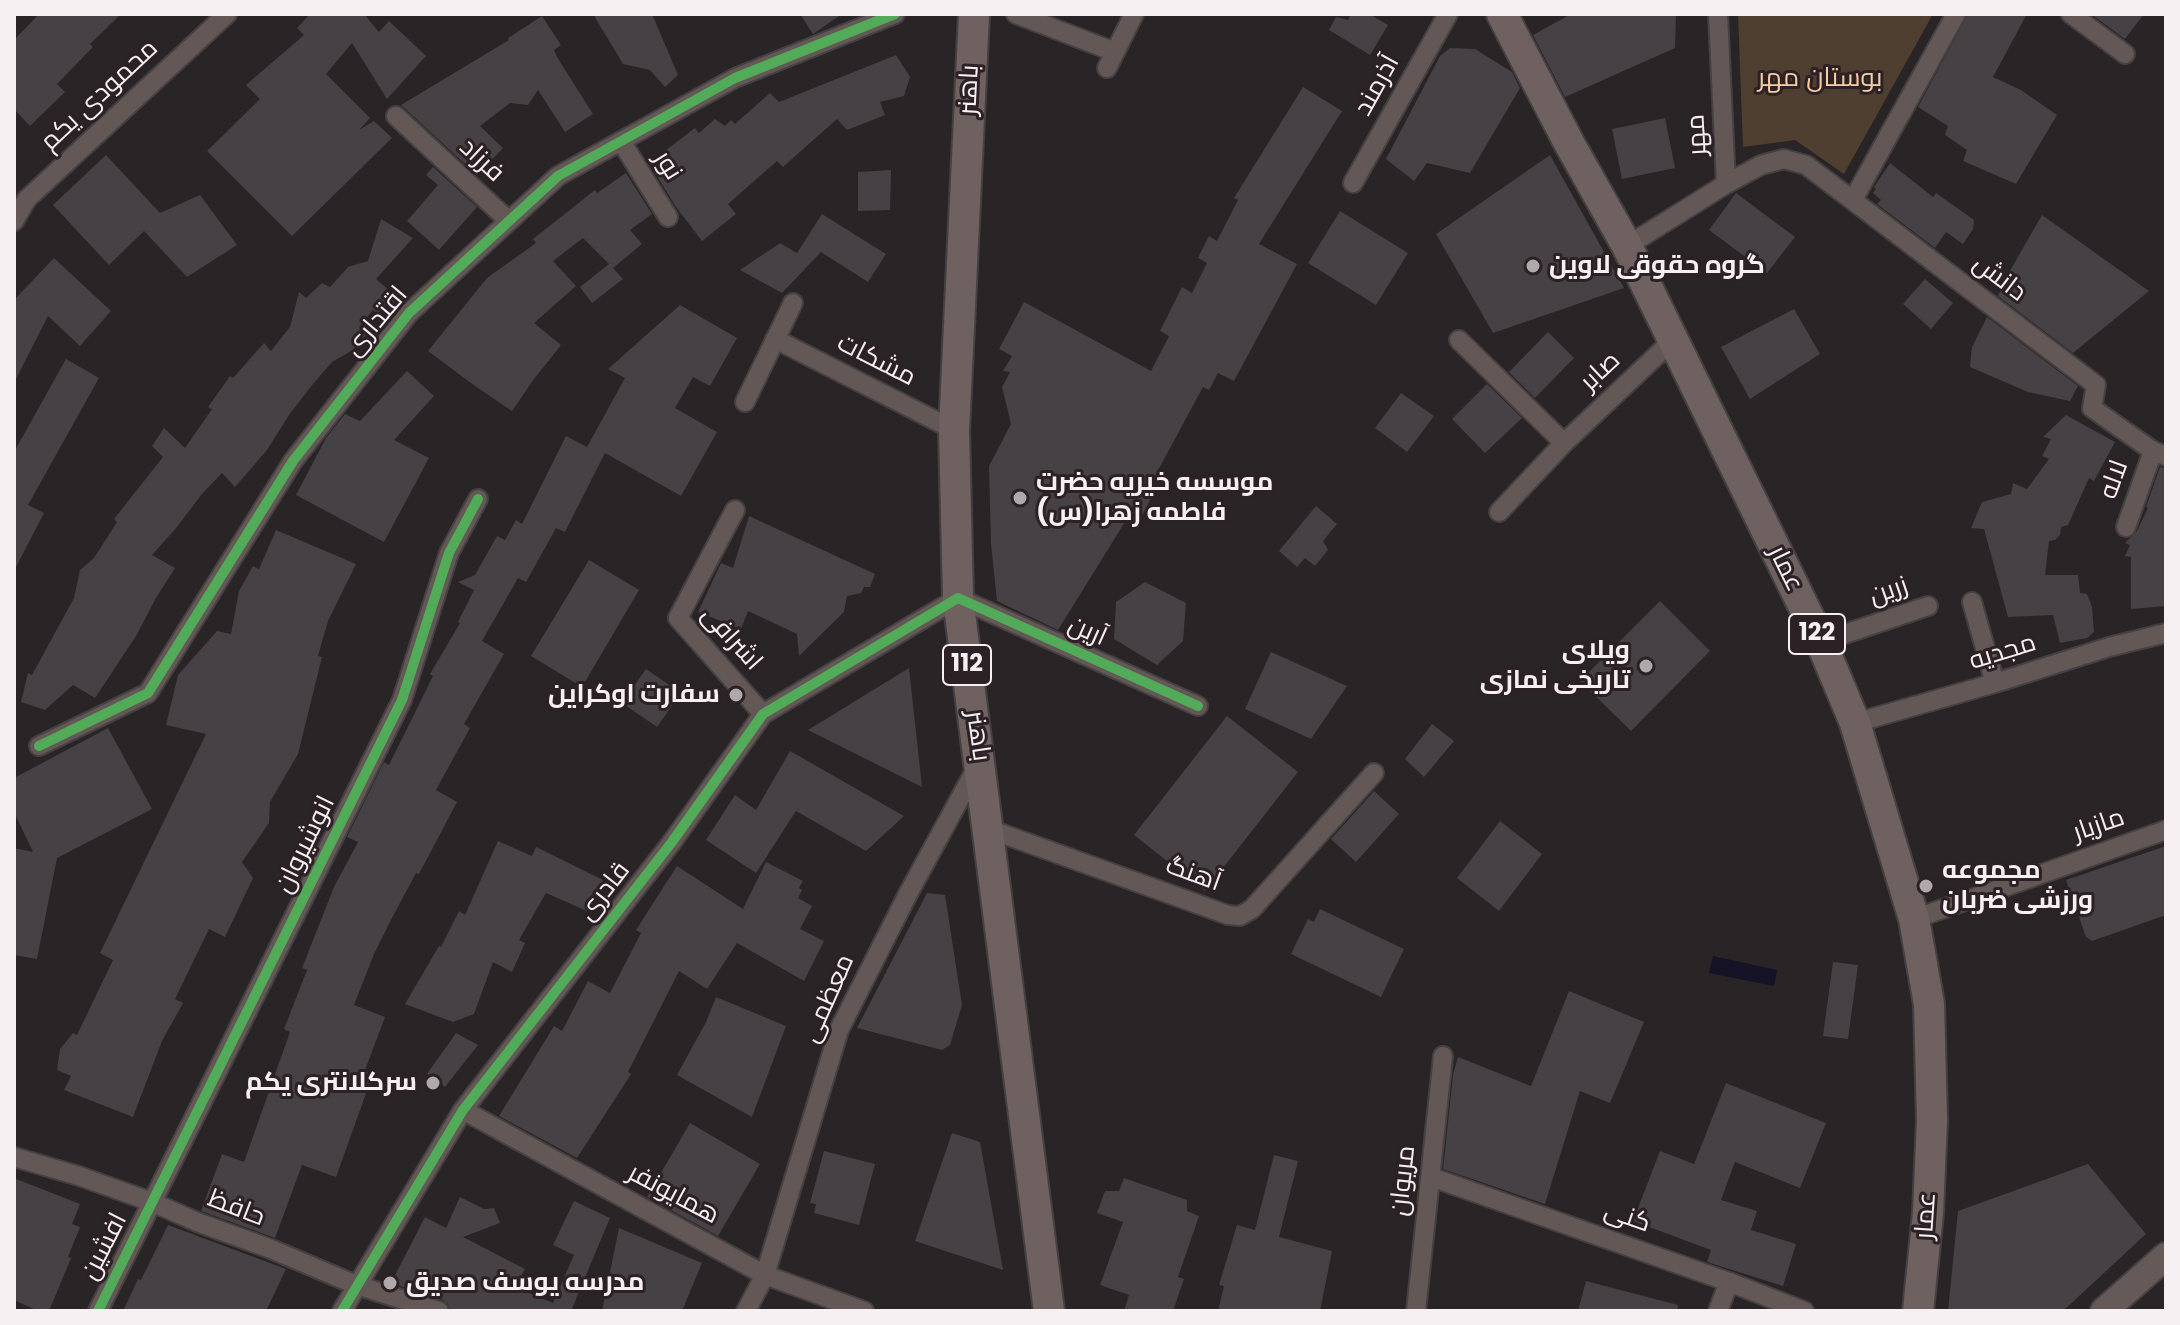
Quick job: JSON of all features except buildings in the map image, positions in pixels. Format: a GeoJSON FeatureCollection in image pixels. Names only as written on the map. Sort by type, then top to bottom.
{"type":"FeatureCollection","features":[{"type":"Feature","properties":{"kind":"main road","name":"باهنر"},"geometry":{"type":"LineString","coordinates":[[974,14],[954,430],[958,598],[1049,1311]]}},
{"type":"Feature","properties":{"kind":"main road","name":"عمار"},"geometry":{"type":"LineString","coordinates":[[1502,14],[1627,246],[1821,642],[1855,723],[1914,919],[1929,1004],[1932,1120],[1928,1213],[1918,1311]]}},
{"type":"Feature","properties":{"kind":"main road"},"geometry":{"type":"LineString","coordinates":[[2104,1311],[2166,1256]]}},
{"type":"Feature","properties":{"kind":"street","name":"محمودی یکم"},"geometry":{"type":"LineString","coordinates":[[14,221],[20,193],[227,14]]}},
{"type":"Feature","properties":{"kind":"street","name":"اقتداری"},"geometry":{"type":"LineString","coordinates":[[39,746],[148,693],[293,461],[409,313],[558,176],[735,78],[895,14]]}},
{"type":"Feature","properties":{"kind":"street"},"geometry":{"type":"LineString","coordinates":[[1016,14],[1111,60],[1134,14]]}},
{"type":"Feature","properties":{"kind":"street","name":"آذرمند"},"geometry":{"type":"LineString","coordinates":[[1353,183],[1448,14]]}},
{"type":"Feature","properties":{"kind":"street","name":"مهر"},"geometry":{"type":"LineString","coordinates":[[1627,246],[1726,184],[1718,14]]}},
{"type":"Feature","properties":{"kind":"street"},"geometry":{"type":"LineString","coordinates":[[1726,184],[1761,165],[1784,159],[1806,165],[1853,200],[1956,14]]}},
{"type":"Feature","properties":{"kind":"street"},"geometry":{"type":"LineString","coordinates":[[2071,14],[2125,54]]}},
{"type":"Feature","properties":{"kind":"street","name":"فرزاد"},"geometry":{"type":"LineString","coordinates":[[396,116],[509,221]]}},
{"type":"Feature","properties":{"kind":"street","name":"نور"},"geometry":{"type":"LineString","coordinates":[[621,141],[668,217]]}},
{"type":"Feature","properties":{"kind":"street","name":"دانش"},"geometry":{"type":"LineString","coordinates":[[1853,200],[2096,385],[2092,408],[2160,453]]}},
{"type":"Feature","properties":{"kind":"street"},"geometry":{"type":"LineString","coordinates":[[745,402],[793,303]]}},
{"type":"Feature","properties":{"kind":"street","name":"مشکات"},"geometry":{"type":"LineString","coordinates":[[775,339],[954,430]]}},
{"type":"Feature","properties":{"kind":"street"},"geometry":{"type":"LineString","coordinates":[[1459,340],[1564,443]]}},
{"type":"Feature","properties":{"kind":"street","name":"صابر"},"geometry":{"type":"LineString","coordinates":[[1499,512],[1564,443],[1673,340]]}},
{"type":"Feature","properties":{"kind":"street","name":"لاله"},"geometry":{"type":"LineString","coordinates":[[2126,527],[2160,453]]}},
{"type":"Feature","properties":{"kind":"street","name":"انوشیروان"},"geometry":{"type":"LineString","coordinates":[[152,1202],[402,700],[449,553],[478,499]]}},
{"type":"Feature","properties":{"kind":"street","name":"اشرافی"},"geometry":{"type":"LineString","coordinates":[[735,510],[678,618],[763,714]]}},
{"type":"Feature","properties":{"kind":"street","name":"آرین"},"geometry":{"type":"LineString","coordinates":[[958,598],[1198,706]]}},
{"type":"Feature","properties":{"kind":"street","name":"قادری"},"geometry":{"type":"LineString","coordinates":[[342,1311],[463,1110],[672,842],[763,714],[958,598]]}},
{"type":"Feature","properties":{"kind":"street"},"geometry":{"type":"LineString","coordinates":[[1972,602],[1995,683]]}},
{"type":"Feature","properties":{"kind":"street","name":"زرین"},"geometry":{"type":"LineString","coordinates":[[1821,642],[1928,606]]}},
{"type":"Feature","properties":{"kind":"street","name":"مجدیه"},"geometry":{"type":"LineString","coordinates":[[1855,723],[2166,633]]}},
{"type":"Feature","properties":{"kind":"street","name":"معظمی"},"geometry":{"type":"LineString","coordinates":[[747,1310],[765,1275],[839,1030],[980,761]]}},
{"type":"Feature","properties":{"kind":"street","name":"آهنگ"},"geometry":{"type":"LineString","coordinates":[[989,829],[1228,915],[1240,916],[1252,909],[1374,773]]}},
{"type":"Feature","properties":{"kind":"street","name":"مازیار"},"geometry":{"type":"LineString","coordinates":[[1914,919],[2166,830]]}},
{"type":"Feature","properties":{"kind":"street","name":"مریوان"},"geometry":{"type":"LineString","coordinates":[[1416,1311],[1443,1056]]}},
{"type":"Feature","properties":{"kind":"street","name":"همایونفر"},"geometry":{"type":"LineString","coordinates":[[463,1110],[765,1275],[864,1311]]}},
{"type":"Feature","properties":{"kind":"street","name":"حافظ"},"geometry":{"type":"LineString","coordinates":[[14,1157],[152,1202],[356,1285],[439,1311]]}},
{"type":"Feature","properties":{"kind":"street","name":"کنی"},"geometry":{"type":"LineString","coordinates":[[1431,1177],[1804,1311]]}},
{"type":"Feature","properties":{"kind":"street","name":"افشین"},"geometry":{"type":"LineString","coordinates":[[98,1311],[152,1202]]}},
{"type":"Feature","properties":{"kind":"street"},"geometry":{"type":"LineString","coordinates":[[1718,1311],[1729,1282]]}},
{"type":"Feature","properties":{"kind":"green space","name":"بوستان مهر"},"geometry":{"type":"Polygon","coordinates":[[[1738,14],[1933,14],[1844,174],[1795,140],[1743,147],[1738,14]]]}},
{"type":"Feature","properties":{"kind":"shaded area"},"geometry":{"type":"Polygon","coordinates":[[[1713,956],[1777,970],[1774,986],[1709,973],[1713,956]]]}},
{"type":"Feature","properties":{"kind":"cycle path"},"geometry":{"type":"LineString","coordinates":[[39,746],[148,693],[293,461],[409,313],[558,176],[735,78],[895,14]]}},
{"type":"Feature","properties":{"kind":"cycle path"},"geometry":{"type":"LineString","coordinates":[[98,1311],[402,700],[449,553],[478,499]]}},
{"type":"Feature","properties":{"kind":"cycle path"},"geometry":{"type":"LineString","coordinates":[[342,1311],[463,1110],[672,842],[763,714],[958,598],[1198,706]]}},
{"type":"Feature","properties":{"kind":"place","name":"گروه حقوقی لاوین"},"geometry":{"type":"Point","coordinates":[1533,266]}},
{"type":"Feature","properties":{"kind":"place","name":"موسسه خیریه حضرت فاطمه زهرا(س)"},"geometry":{"type":"Point","coordinates":[1020,498]}},
{"type":"Feature","properties":{"kind":"place","name":"ویلای تاریخی نمازی"},"geometry":{"type":"Point","coordinates":[1646,666]}},
{"type":"Feature","properties":{"kind":"place","name":"سفارت اوکراین"},"geometry":{"type":"Point","coordinates":[736,695]}},
{"type":"Feature","properties":{"kind":"place","name":"مجموعه ورزشی ضربان"},"geometry":{"type":"Point","coordinates":[1926,886]}},
{"type":"Feature","properties":{"kind":"place","name":"سرکلانتری یکم"},"geometry":{"type":"Point","coordinates":[433,1083]}},
{"type":"Feature","properties":{"kind":"place","name":"مدرسه یوسف صدیق"},"geometry":{"type":"Point","coordinates":[390,1283]}}]}
